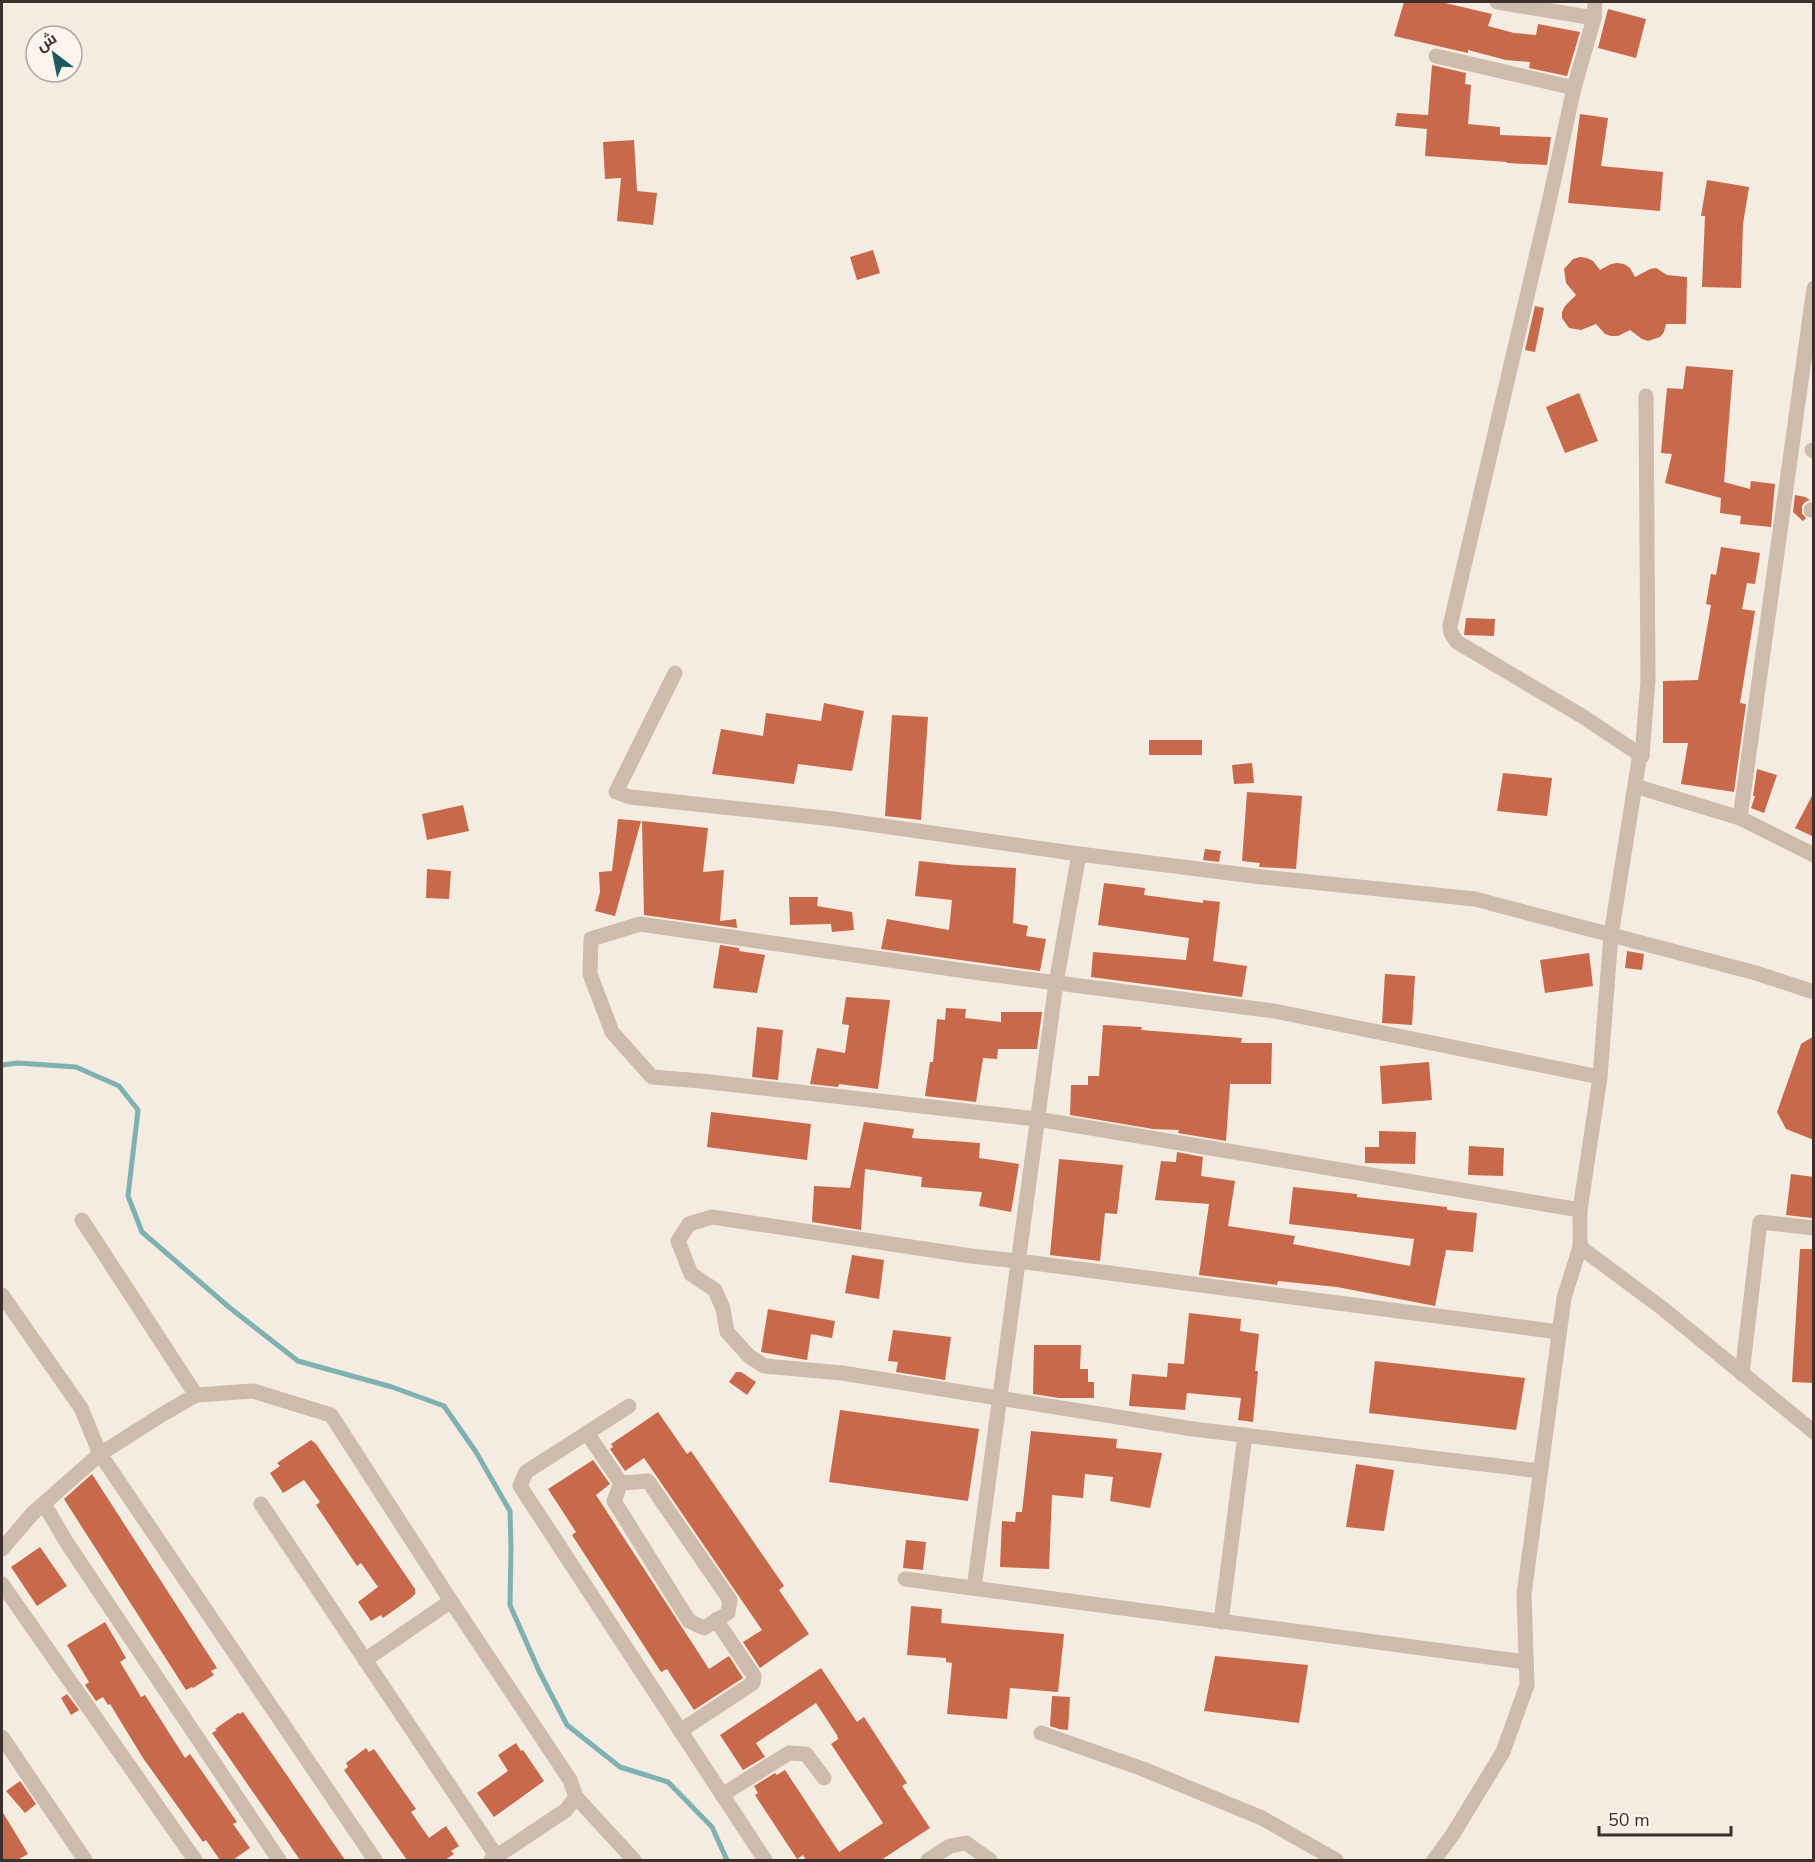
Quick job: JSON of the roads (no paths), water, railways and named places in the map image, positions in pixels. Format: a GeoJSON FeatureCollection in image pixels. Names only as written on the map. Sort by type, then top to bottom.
{"type":"FeatureCollection","features":[{"type":"Feature","properties":{"kind":"street"},"geometry":{"type":"LineString","coordinates":[[1497,2],[1594,18]]}},
{"type":"Feature","properties":{"kind":"street"},"geometry":{"type":"LineString","coordinates":[[1595,2],[1594,18],[1574,88],[1450,626],[1451,633],[1457,642],[1582,716],[1642,756]]}},
{"type":"Feature","properties":{"kind":"street"},"geometry":{"type":"LineString","coordinates":[[1436,56],[1574,88]]}},
{"type":"Feature","properties":{"kind":"street"},"geometry":{"type":"LineString","coordinates":[[1740,818],[1814,288]]}},
{"type":"Feature","properties":{"kind":"street"},"geometry":{"type":"LineString","coordinates":[[1434,1860],[1453,1834],[1503,1752],[1527,1685],[1524,1594],[1564,1298],[1580,1247],[1580,1210],[1600,1077],[1611,935],[1642,756],[1648,680],[1646,396]]}},
{"type":"Feature","properties":{"kind":"street"},"geometry":{"type":"LineString","coordinates":[[675,673],[616,792],[630,797],[834,819],[1262,877],[1475,899],[1756,973],[1814,992]]}},
{"type":"Feature","properties":{"kind":"street"},"geometry":{"type":"LineString","coordinates":[[1635,786],[1740,818],[1814,855]]}},
{"type":"Feature","properties":{"kind":"street"},"geometry":{"type":"LineString","coordinates":[[974,1588],[1056,983],[1079,854]]}},
{"type":"Feature","properties":{"kind":"street"},"geometry":{"type":"LineString","coordinates":[[1580,1210],[1037,1119],[652,1077],[612,1032],[590,974],[591,939],[640,924],[1056,983],[1275,1011],[1600,1077]]}},
{"type":"Feature","properties":{"kind":"street"},"geometry":{"type":"LineString","coordinates":[[1540,1471],[1193,1429],[842,1373],[764,1366],[748,1356],[727,1332],[723,1309],[715,1290],[691,1274],[678,1241],[689,1224],[712,1217],[971,1256],[1559,1332]]}},
{"type":"Feature","properties":{"kind":"street"},"geometry":{"type":"LineString","coordinates":[[82,1220],[196,1395]]}},
{"type":"Feature","properties":{"kind":"street"},"geometry":{"type":"LineString","coordinates":[[1742,1374],[1760,1222],[1814,1227]]}},
{"type":"Feature","properties":{"kind":"street"},"geometry":{"type":"LineString","coordinates":[[1580,1247],[1662,1308],[1814,1432]]}},
{"type":"Feature","properties":{"kind":"street"},"geometry":{"type":"LineString","coordinates":[[2,1295],[81,1408],[100,1454],[375,1860]]}},
{"type":"Feature","properties":{"kind":"street"},"geometry":{"type":"LineString","coordinates":[[2,1549],[33,1514],[100,1454],[196,1395],[253,1391],[331,1415],[570,1780],[576,1797],[634,1860]]}},
{"type":"Feature","properties":{"kind":"street"},"geometry":{"type":"LineString","coordinates":[[629,1406],[526,1472],[520,1486],[765,1860]]}},
{"type":"Feature","properties":{"kind":"street"},"geometry":{"type":"LineString","coordinates":[[587,1433],[621,1483]]}},
{"type":"Feature","properties":{"kind":"street"},"geometry":{"type":"LineString","coordinates":[[1221,1622],[1245,1435]]}},
{"type":"Feature","properties":{"kind":"street"},"geometry":{"type":"LineString","coordinates":[[648,1481],[730,1600],[728,1613],[704,1628],[689,1621],[614,1501],[621,1483],[648,1481]]}},
{"type":"Feature","properties":{"kind":"street"},"geometry":{"type":"LineString","coordinates":[[44,1504],[67,1543],[279,1860]]}},
{"type":"Feature","properties":{"kind":"street"},"geometry":{"type":"LineString","coordinates":[[261,1504],[494,1859],[566,1810],[576,1797]]}},
{"type":"Feature","properties":{"kind":"street"},"geometry":{"type":"LineString","coordinates":[[905,1579],[1526,1662]]}},
{"type":"Feature","properties":{"kind":"street"},"geometry":{"type":"LineString","coordinates":[[2,1584],[195,1860]]}},
{"type":"Feature","properties":{"kind":"street"},"geometry":{"type":"LineString","coordinates":[[365,1660],[451,1601]]}},
{"type":"Feature","properties":{"kind":"street"},"geometry":{"type":"LineString","coordinates":[[680,1731],[753,1683],[754,1676],[716,1620]]}},
{"type":"Feature","properties":{"kind":"street"},"geometry":{"type":"LineString","coordinates":[[1041,1733],[1152,1773],[1251,1814],[1336,1860]]}},
{"type":"Feature","properties":{"kind":"street"},"geometry":{"type":"LineString","coordinates":[[2,1737],[85,1860]]}},
{"type":"Feature","properties":{"kind":"street"},"geometry":{"type":"LineString","coordinates":[[722,1795],[789,1754],[806,1754],[824,1778]]}},
{"type":"Feature","properties":{"kind":"street"},"geometry":{"type":"LineString","coordinates":[[928,1860],[950,1846],[966,1843],[990,1860]]}},
{"type":"Feature","properties":{"kind":"waterway"},"geometry":{"type":"LineString","coordinates":[[2,1065],[18,1063],[76,1067],[119,1086],[138,1110],[128,1196],[142,1232],[230,1308],[298,1361],[392,1387],[444,1406],[476,1452],[510,1511],[510,1605],[539,1671],[567,1725],[620,1767],[668,1782],[712,1827],[727,1860]]}}]}
